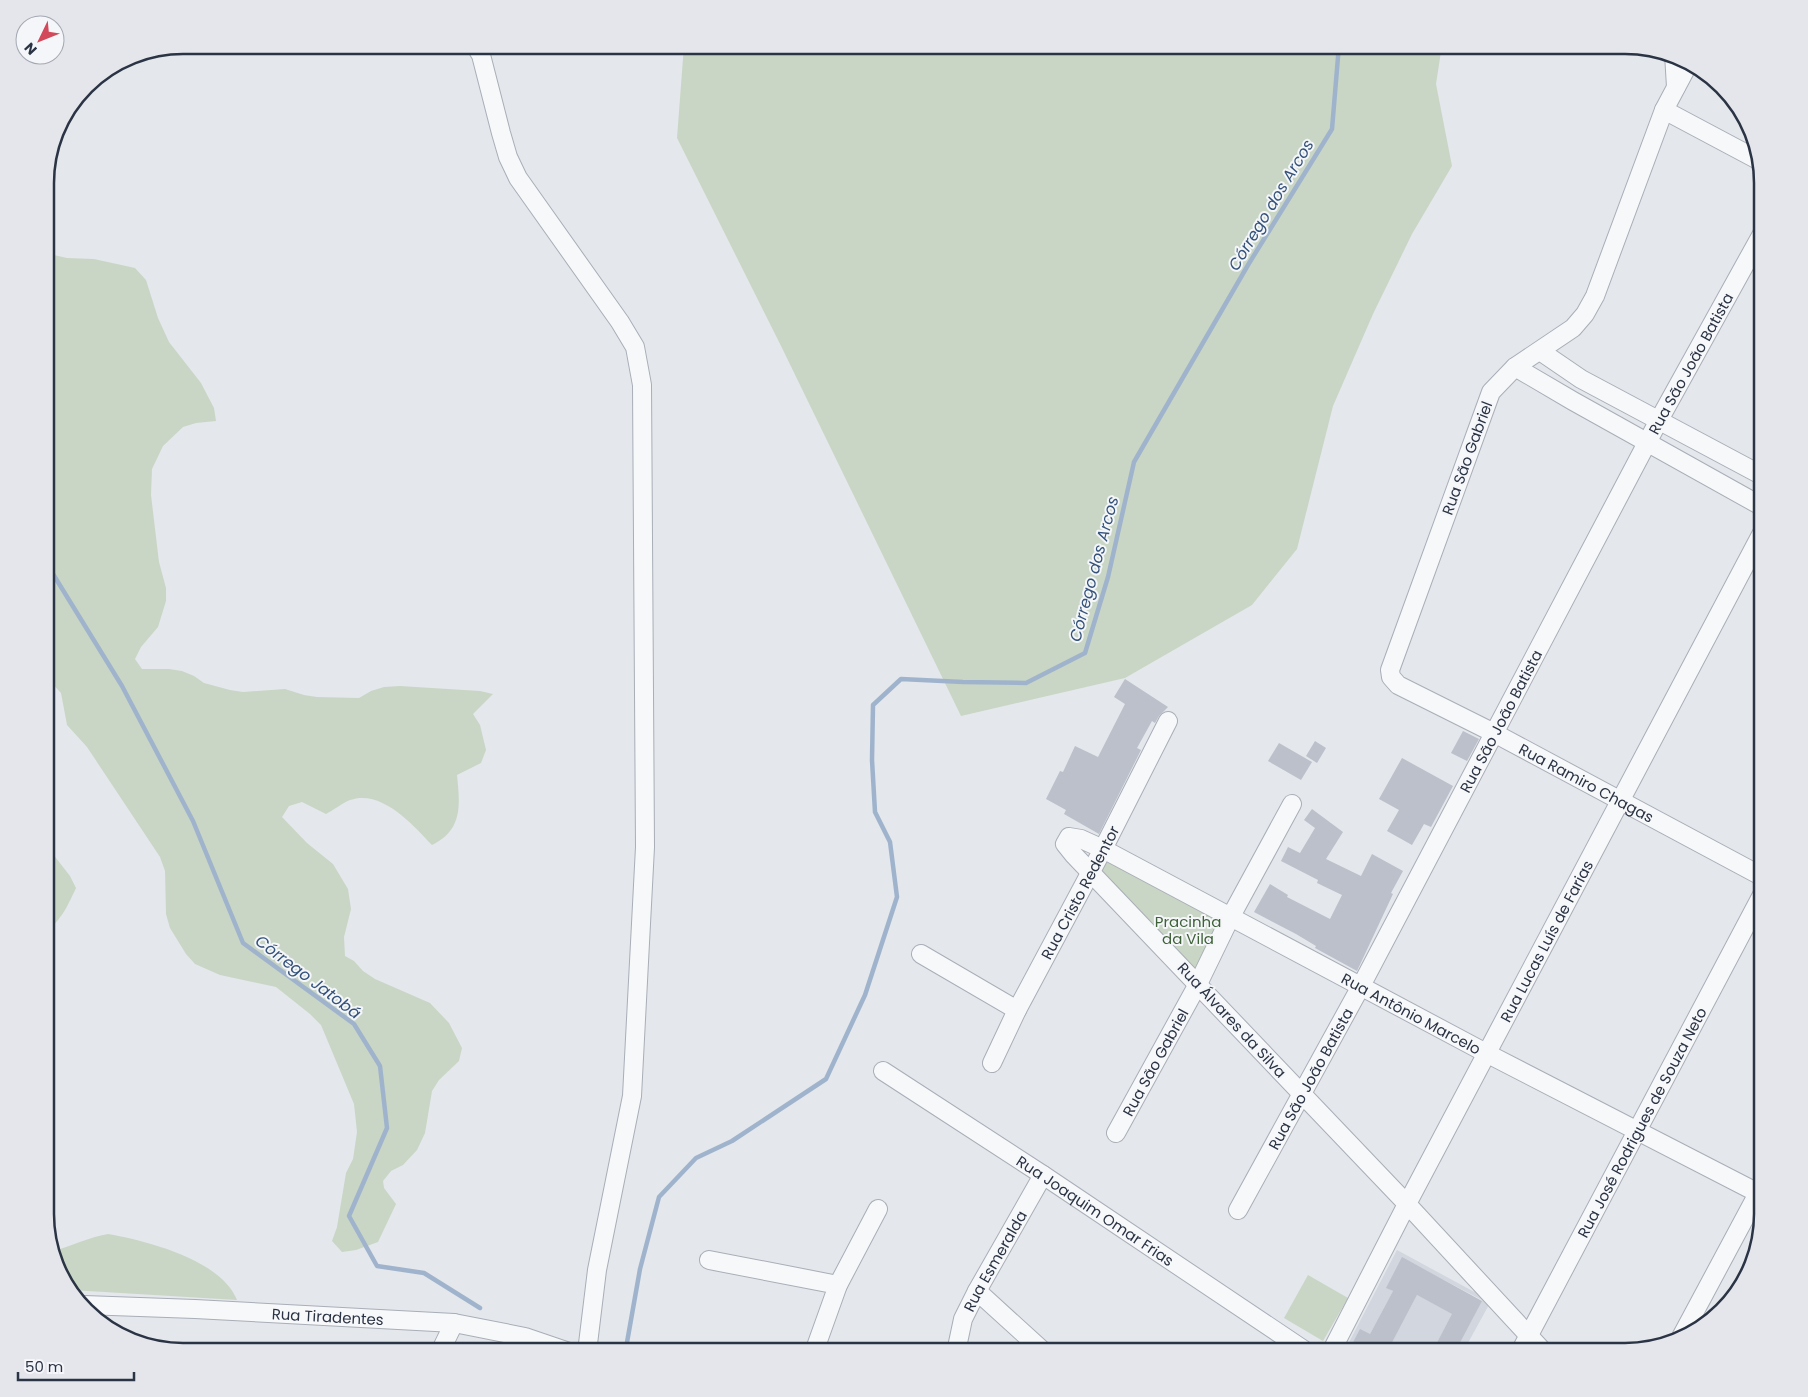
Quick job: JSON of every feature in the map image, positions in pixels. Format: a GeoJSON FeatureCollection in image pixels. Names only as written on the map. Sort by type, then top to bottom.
{"type":"FeatureCollection","features":[{"type":"Feature","properties":{"kind":"street"},"geometry":{"type":"LineString","coordinates":[[480,54],[508,157],[518,178],[620,322],[635,347],[642,385],[645,847],[632,1096],[597,1270],[588,1343]]}},
{"type":"Feature","properties":{"kind":"street"},"geometry":{"type":"LineString","coordinates":[[1675,64],[1676,88]]}},
{"type":"Feature","properties":{"kind":"street","name":"Rua São Gabriel"},"geometry":{"type":"LineString","coordinates":[[1390,670],[1491,392],[1515,367],[1573,328],[1585,314],[1595,296],[1664,110],[1686,69]]}},
{"type":"Feature","properties":{"kind":"street"},"geometry":{"type":"LineString","coordinates":[[1664,110],[1752,157]]}},
{"type":"Feature","properties":{"kind":"street","name":"Rua São João Batista"},"geometry":{"type":"LineString","coordinates":[[1238,1210],[1361,986],[1648,442],[1754,248]]}},
{"type":"Feature","properties":{"kind":"street"},"geometry":{"type":"LineString","coordinates":[[1540,351],[1581,379],[1754,471]]}},
{"type":"Feature","properties":{"kind":"street"},"geometry":{"type":"LineString","coordinates":[[1515,367],[1754,502]]}},
{"type":"Feature","properties":{"kind":"street","name":"Rua Lucas Luís de Farias"},"geometry":{"type":"LineString","coordinates":[[1336,1343],[1486,1053],[1754,548]]}},
{"type":"Feature","properties":{"kind":"street","name":"Rua Ramiro Chagas"},"geometry":{"type":"LineString","coordinates":[[1390,670],[1391,677],[1398,685],[1494,733],[1754,871]]}},
{"type":"Feature","properties":{"kind":"street","name":"Rua Cristo Redentor"},"geometry":{"type":"LineString","coordinates":[[992,1063],[1017,1010],[1103,850],[1168,721]]}},
{"type":"Feature","properties":{"kind":"street","name":"Rua São Gabriel"},"geometry":{"type":"LineString","coordinates":[[1116,1133],[1198,984],[1230,918],[1292,804]]}},
{"type":"Feature","properties":{"kind":"street","name":"Rua Antônio Marcelo"},"geometry":{"type":"LineString","coordinates":[[1066,840],[1069,837],[1081,839],[1103,850],[1486,1053],[1638,1130],[1754,1186]]}},
{"type":"Feature","properties":{"kind":"street","name":"Rua Álvares da Silva"},"geometry":{"type":"LineString","coordinates":[[1066,840],[1067,847],[1407,1204],[1536,1343]]}},
{"type":"Feature","properties":{"kind":"street","name":"Rua José Rodrigues de Souza Neto"},"geometry":{"type":"LineString","coordinates":[[1525,1343],[1754,910]]}},
{"type":"Feature","properties":{"kind":"street"},"geometry":{"type":"LineString","coordinates":[[921,954],[1017,1010]]}},
{"type":"Feature","properties":{"kind":"street","name":"Rua Joaquim Omar Frias"},"geometry":{"type":"LineString","coordinates":[[883,1071],[1043,1175],[1294,1343]]}},
{"type":"Feature","properties":{"kind":"street","name":"Rua Esmeralda"},"geometry":{"type":"LineString","coordinates":[[958,1343],[964,1319],[977,1291],[1043,1175]]}},
{"type":"Feature","properties":{"kind":"street"},"geometry":{"type":"LineString","coordinates":[[1686,1328],[1754,1202]]}},
{"type":"Feature","properties":{"kind":"street"},"geometry":{"type":"LineString","coordinates":[[817,1343],[838,1285],[878,1209]]}},
{"type":"Feature","properties":{"kind":"street"},"geometry":{"type":"LineString","coordinates":[[709,1260],[838,1285]]}},
{"type":"Feature","properties":{"kind":"street"},"geometry":{"type":"LineString","coordinates":[[977,1291],[1034,1343]]}},
{"type":"Feature","properties":{"kind":"street","name":"Rua Tiradentes"},"geometry":{"type":"LineString","coordinates":[[92,1305],[454,1323],[540,1343]]}},
{"type":"Feature","properties":{"kind":"street"},"geometry":{"type":"LineString","coordinates":[[444,1343],[454,1323]]}},
{"type":"Feature","properties":{"kind":"shaded area"},"geometry":{"type":"Polygon","coordinates":[[[1397,1250],[1491,1301],[1468,1343],[1452,1343],[1447,1324],[1437,1343],[1392,1343],[1417,1295],[1470,1323],[1482,1300],[1402,1258],[1387,1288],[1393,1291],[1370,1334],[1359,1343],[1349,1343],[1397,1250]]]}},
{"type":"Feature","properties":{"kind":"green space"},"geometry":{"type":"Polygon","coordinates":[[[683,54],[1441,54],[1436,84],[1452,166],[1412,234],[1373,314],[1333,406],[1297,549],[1252,605],[1125,678],[961,716],[783,350],[677,138],[683,54]]]}},
{"type":"Feature","properties":{"kind":"green space"},"geometry":{"type":"Polygon","coordinates":[[[54,255],[67,258],[94,259],[135,268],[146,280],[158,318],[169,342],[201,383],[214,408],[216,421],[196,423],[183,427],[163,446],[152,469],[151,495],[159,562],[166,588],[166,601],[158,627],[141,647],[135,659],[142,669],[182,671],[204,683],[243,692],[285,689],[317,697],[359,698],[371,691],[384,687],[400,686],[480,691],[493,694],[473,714],[480,725],[486,750],[481,763],[457,775],[459,806],[457,816],[449,832],[432,845],[396,811],[374,800],[362,798],[350,800],[326,814],[302,802],[289,806],[282,817],[307,843],[333,864],[348,889],[351,909],[344,937],[345,956],[354,961],[363,971],[375,979],[430,1003],[449,1023],[462,1048],[459,1061],[439,1080],[432,1091],[425,1133],[417,1150],[403,1165],[391,1171],[383,1181],[384,1188],[396,1204],[378,1242],[356,1250],[342,1252],[332,1241],[337,1227],[346,1173],[353,1159],[357,1132],[354,1104],[321,1025],[276,987],[220,975],[195,964],[186,954],[170,928],[166,914],[165,871],[160,857],[87,747],[67,725],[61,693],[54,686],[54,255]]]}},
{"type":"Feature","properties":{"kind":"green space"},"geometry":{"type":"Polygon","coordinates":[[[54,856],[70,876],[76,888],[60,918],[54,925],[54,856]]]}},
{"type":"Feature","properties":{"kind":"green space","name":"Pracinha da Vila"},"geometry":{"type":"Polygon","coordinates":[[[1106,857],[1223,921],[1195,971],[1097,871],[1106,857]]]}},
{"type":"Feature","properties":{"kind":"green space"},"geometry":{"type":"Polygon","coordinates":[[[108,1234],[124,1237],[162,1247],[182,1255],[200,1263],[216,1274],[229,1286],[237,1300],[78,1290],[67,1271],[59,1249],[108,1234]]]}},
{"type":"Feature","properties":{"kind":"green space"},"geometry":{"type":"Polygon","coordinates":[[[1308,1275],[1348,1298],[1323,1341],[1284,1318],[1308,1275]]]}},
{"type":"Feature","properties":{"kind":"building"},"geometry":{"type":"Polygon","coordinates":[[[1125,679],[1168,707],[1155,723],[1152,721],[1137,748],[1141,750],[1099,834],[1064,814],[1066,810],[1046,799],[1060,771],[1063,772],[1075,746],[1098,757],[1125,704],[1114,697],[1125,679]]]}},
{"type":"Feature","properties":{"kind":"building"},"geometry":{"type":"Polygon","coordinates":[[[1463,731],[1479,739],[1467,761],[1451,753],[1463,731]]]}},
{"type":"Feature","properties":{"kind":"building"},"geometry":{"type":"Polygon","coordinates":[[[1315,741],[1326,748],[1317,763],[1306,756],[1315,741]]]}},
{"type":"Feature","properties":{"kind":"building"},"geometry":{"type":"Polygon","coordinates":[[[1279,743],[1312,762],[1301,780],[1268,761],[1279,743]]]}},
{"type":"Feature","properties":{"kind":"building"},"geometry":{"type":"Polygon","coordinates":[[[1402,758],[1453,786],[1431,827],[1424,824],[1412,845],[1387,831],[1399,810],[1379,799],[1402,758]]]}},
{"type":"Feature","properties":{"kind":"building"},"geometry":{"type":"Polygon","coordinates":[[[1312,809],[1343,832],[1326,859],[1361,876],[1372,854],[1403,871],[1391,893],[1393,894],[1357,971],[1315,948],[1316,946],[1296,934],[1254,912],[1270,884],[1288,895],[1287,897],[1330,919],[1342,895],[1317,883],[1318,880],[1281,861],[1288,847],[1300,853],[1315,828],[1304,820],[1312,809]]]}},
{"type":"Feature","properties":{"kind":"building"},"geometry":{"type":"Polygon","coordinates":[[[1402,1257],[1482,1301],[1460,1343],[1437,1343],[1452,1314],[1417,1295],[1392,1343],[1353,1343],[1360,1329],[1370,1334],[1393,1291],[1386,1288],[1402,1257]]]}},
{"type":"Feature","properties":{"kind":"waterway","name":"Córrego dos Arcos"},"geometry":{"type":"LineString","coordinates":[[627,1343],[640,1269],[659,1197],[696,1158],[732,1141],[826,1079],[865,995],[897,897],[890,842],[875,812],[872,760],[873,705],[901,679],[1026,683],[1085,653],[1108,577],[1134,462],[1248,265],[1332,129],[1338,54]]}},
{"type":"Feature","properties":{"kind":"waterway","name":"Córrego Jatobá"},"geometry":{"type":"LineString","coordinates":[[54,576],[122,686],[193,821],[243,943],[354,1024],[380,1066],[387,1128],[349,1216],[377,1266],[424,1273],[480,1308]]}}]}
